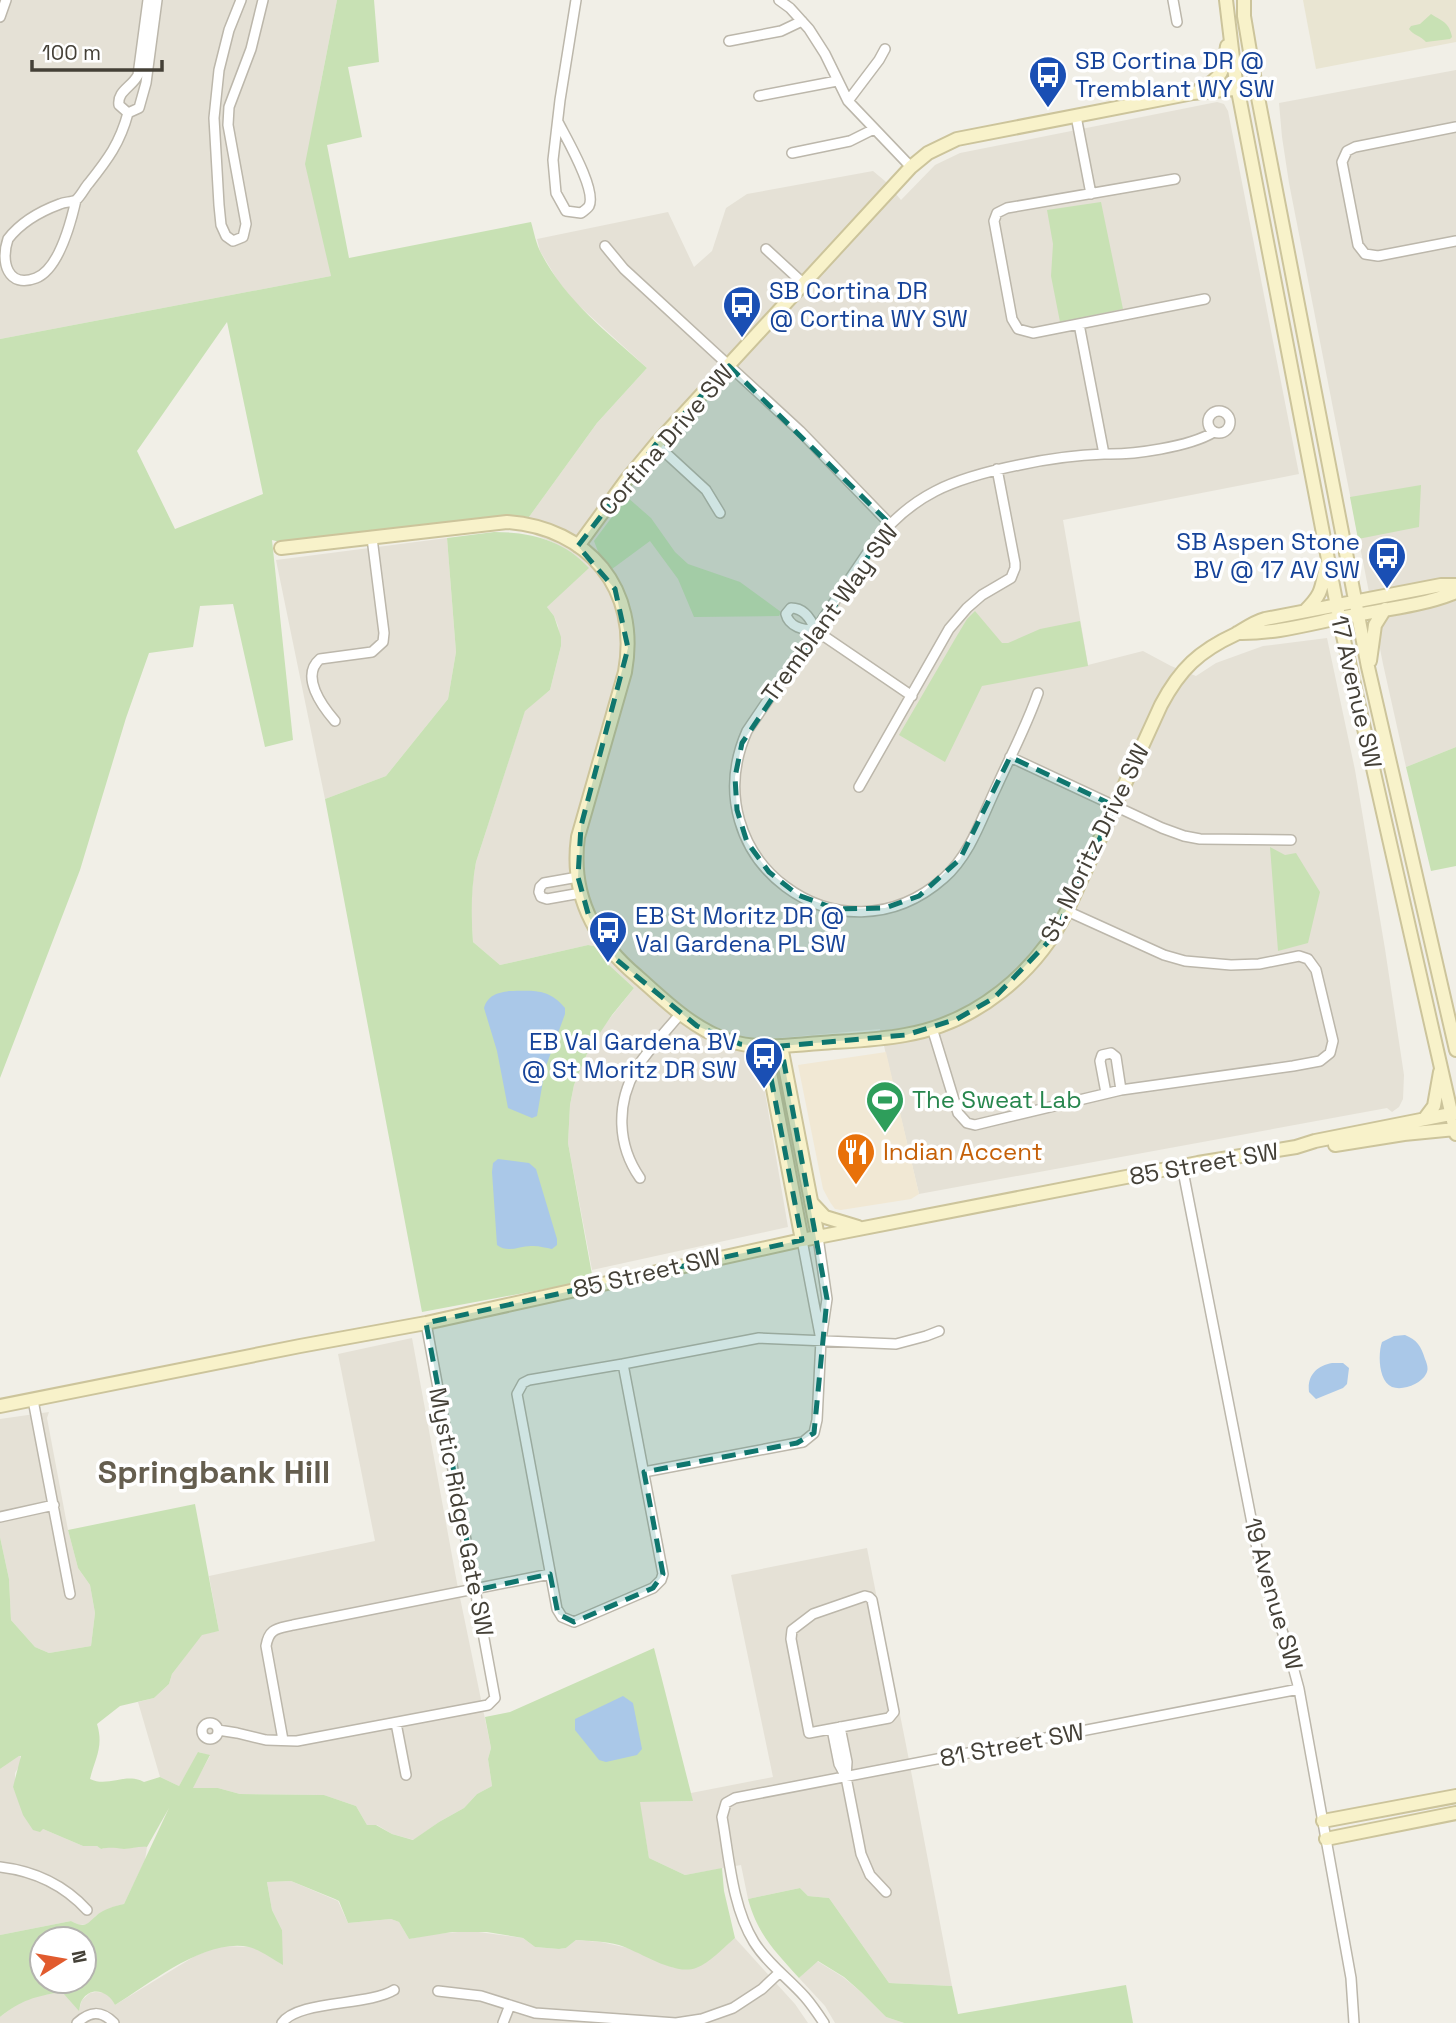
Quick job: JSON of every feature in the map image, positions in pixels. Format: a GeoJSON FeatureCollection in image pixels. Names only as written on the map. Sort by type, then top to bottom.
{"type":"FeatureCollection","features":[{"type":"Feature","properties":{"kind":"street"},"geometry":{"type":"LineString","coordinates":[[0,17],[6,0]]}},
{"type":"Feature","properties":{"kind":"street"},"geometry":{"type":"LineString","coordinates":[[128,113],[119,106],[118,99],[138,75],[148,0]]}},
{"type":"Feature","properties":{"kind":"street"},"geometry":{"type":"LineString","coordinates":[[76,200],[46,210],[18,228],[2,251],[2,263],[12,278],[20,282],[30,281],[41,277],[50,267],[61,246],[76,200],[116,147],[128,113],[139,108],[145,92],[157,0]]}},
{"type":"Feature","properties":{"kind":"street"},"geometry":{"type":"LineString","coordinates":[[241,0],[229,30],[219,70],[215,118],[221,225],[226,236],[233,242],[243,237],[246,224],[228,115],[251,49],[262,0]]}},
{"type":"Feature","properties":{"kind":"street"},"geometry":{"type":"LineString","coordinates":[[558,122],[580,166],[591,198],[588,208],[581,213],[566,211],[556,192],[553,160],[558,122],[576,0]]}},
{"type":"Feature","properties":{"kind":"street"},"geometry":{"type":"LineString","coordinates":[[779,0],[802,22],[825,54],[848,101],[911,167]]}},
{"type":"Feature","properties":{"kind":"street"},"geometry":{"type":"LineString","coordinates":[[1173,0],[1177,22]]}},
{"type":"Feature","properties":{"kind":"street","name":"17 Avenue SW"},"geometry":{"type":"LineString","coordinates":[[1226,0],[1235,75],[1327,559],[1456,1130]]}},
{"type":"Feature","properties":{"kind":"street","name":"17 Avenue SW"},"geometry":{"type":"LineString","coordinates":[[1244,0],[1244,16],[1256,87],[1368,667],[1456,1050]]}},
{"type":"Feature","properties":{"kind":"street"},"geometry":{"type":"LineString","coordinates":[[1193,93],[1214,82],[1222,72],[1227,43],[1227,18]]}},
{"type":"Feature","properties":{"kind":"street"},"geometry":{"type":"LineString","coordinates":[[729,41],[781,31],[802,22]]}},
{"type":"Feature","properties":{"kind":"street"},"geometry":{"type":"LineString","coordinates":[[848,101],[885,49]]}},
{"type":"Feature","properties":{"kind":"street"},"geometry":{"type":"LineString","coordinates":[[759,96],[836,81]]}},
{"type":"Feature","properties":{"kind":"street","name":"Cortina Drive SW"},"geometry":{"type":"LineString","coordinates":[[578,546],[656,444],[911,167],[928,153],[957,139],[1193,93],[1256,87]]}},
{"type":"Feature","properties":{"kind":"street"},"geometry":{"type":"LineString","coordinates":[[1076,116],[1091,194]]}},
{"type":"Feature","properties":{"kind":"street"},"geometry":{"type":"LineString","coordinates":[[1456,127],[1354,146],[1347,151],[1342,162],[1358,245],[1365,254],[1378,256],[1456,241]]}},
{"type":"Feature","properties":{"kind":"street"},"geometry":{"type":"LineString","coordinates":[[792,153],[849,141],[874,129]]}},
{"type":"Feature","properties":{"kind":"street"},"geometry":{"type":"LineString","coordinates":[[1175,180],[1002,209],[997,213],[994,219],[1014,324],[1028,333],[1205,299]]}},
{"type":"Feature","properties":{"kind":"street"},"geometry":{"type":"LineString","coordinates":[[606,246],[624,270],[800,431],[891,524]]}},
{"type":"Feature","properties":{"kind":"street"},"geometry":{"type":"LineString","coordinates":[[766,249],[804,284]]}},
{"type":"Feature","properties":{"kind":"street"},"geometry":{"type":"LineString","coordinates":[[1079,324],[1104,454]]}},
{"type":"Feature","properties":{"kind":"street","name":"Tremblant Way SW"},"geometry":{"type":"LineString","coordinates":[[1038,693],[969,845],[945,877],[919,896],[886,908],[852,911],[817,904],[787,888],[769,872],[747,842],[737,810],[735,777],[737,760],[747,731],[876,540],[906,509],[944,486],[981,472],[1051,458],[1131,453],[1200,440],[1214,432]]}},
{"type":"Feature","properties":{"kind":"street"},"geometry":{"type":"LineString","coordinates":[[656,444],[706,490],[720,513]]}},
{"type":"Feature","properties":{"kind":"street"},"geometry":{"type":"LineString","coordinates":[[859,787],[957,618],[982,595],[1008,580],[1013,574],[1015,563],[998,469]]}},
{"type":"Feature","properties":{"kind":"street","name":"St. Moritz Drive SW"},"geometry":{"type":"LineString","coordinates":[[281,548],[507,522],[545,528],[559,534],[578,546],[604,571],[615,589],[625,615],[628,648],[625,672],[577,848],[578,877],[589,918],[605,945],[625,966],[681,1013],[710,1034],[740,1044],[765,1047],[906,1035],[957,1019],[979,1007],[1007,988],[1054,936],[1161,705],[1177,677],[1202,652],[1227,636],[1267,632],[1338,611],[1355,601],[1441,585],[1456,585]]}},
{"type":"Feature","properties":{"kind":"street"},"geometry":{"type":"LineString","coordinates":[[335,721],[318,698],[311,678],[312,669],[320,659],[372,652],[383,642],[372,538]]}},
{"type":"Feature","properties":{"kind":"street"},"geometry":{"type":"LineString","coordinates":[[1304,611],[1314,604],[1319,596],[1327,559]]}},
{"type":"Feature","properties":{"kind":"street","name":"St. Moritz Drive SW"},"geometry":{"type":"LineString","coordinates":[[1237,633],[1254,622],[1304,611],[1358,614],[1444,597],[1456,592]]}},
{"type":"Feature","properties":{"kind":"street"},"geometry":{"type":"LineString","coordinates":[[1368,667],[1373,653],[1375,625],[1385,609]]}},
{"type":"Feature","properties":{"kind":"street"},"geometry":{"type":"LineString","coordinates":[[815,630],[912,696]]}},
{"type":"Feature","properties":{"kind":"street"},"geometry":{"type":"LineString","coordinates":[[1010,757],[1184,836],[1217,840],[1291,840]]}},
{"type":"Feature","properties":{"kind":"street"},"geometry":{"type":"LineString","coordinates":[[578,877],[544,883],[539,892],[541,897],[547,899],[581,893]]}},
{"type":"Feature","properties":{"kind":"street"},"geometry":{"type":"LineString","coordinates":[[932,1028],[958,1113],[967,1123],[978,1124],[1121,1090],[1293,1066],[1326,1058],[1332,1051],[1333,1041],[1316,970],[1308,959],[1299,956],[1244,965],[1185,961],[1164,955],[1067,911]]}},
{"type":"Feature","properties":{"kind":"street"},"geometry":{"type":"LineString","coordinates":[[640,1178],[623,1143],[624,1104],[636,1068],[681,1013]]}},
{"type":"Feature","properties":{"kind":"street"},"geometry":{"type":"LineString","coordinates":[[644,1472],[797,1443],[814,1433],[827,1299],[818,1237],[781,1046]]}},
{"type":"Feature","properties":{"kind":"street"},"geometry":{"type":"LineString","coordinates":[[765,1047],[821,1340]]}},
{"type":"Feature","properties":{"kind":"street"},"geometry":{"type":"LineString","coordinates":[[1106,1093],[1100,1061],[1102,1055],[1111,1053],[1116,1057],[1121,1090]]}},
{"type":"Feature","properties":{"kind":"street"},"geometry":{"type":"LineString","coordinates":[[1425,1118],[1434,1106],[1441,1065]]}},
{"type":"Feature","properties":{"kind":"street","name":"85 Street SW"},"geometry":{"type":"LineString","coordinates":[[0,1406],[426,1323],[802,1240],[1182,1166],[1296,1147],[1454,1113]]}},
{"type":"Feature","properties":{"kind":"street","name":"85 Street SW"},"geometry":{"type":"LineString","coordinates":[[1296,1147],[1317,1148],[1404,1134],[1456,1130]]}},
{"type":"Feature","properties":{"kind":"street","name":"19 Avenue SW"},"geometry":{"type":"LineString","coordinates":[[1182,1166],[1261,1569],[1299,1689],[1352,1978],[1354,2023]]}},
{"type":"Feature","properties":{"kind":"street"},"geometry":{"type":"LineString","coordinates":[[811,1201],[825,1217],[862,1228]]}},
{"type":"Feature","properties":{"kind":"street","name":"Mystic Ridge Gate SW"},"geometry":{"type":"LineString","coordinates":[[396,1723],[488,1705],[493,1701],[495,1692],[426,1323]]}},
{"type":"Feature","properties":{"kind":"street"},"geometry":{"type":"LineString","coordinates":[[623,1364],[662,1569],[661,1580],[658,1584],[574,1622],[558,1614],[517,1399],[518,1390],[523,1383],[529,1380],[759,1339],[896,1344],[939,1331]]}},
{"type":"Feature","properties":{"kind":"street"},"geometry":{"type":"LineString","coordinates":[[33,1400],[70,1594]]}},
{"type":"Feature","properties":{"kind":"street"},"geometry":{"type":"LineString","coordinates":[[0,1517],[54,1505]]}},
{"type":"Feature","properties":{"kind":"street"},"geometry":{"type":"LineString","coordinates":[[283,1740],[266,1646],[272,1631],[550,1574]]}},
{"type":"Feature","properties":{"kind":"street"},"geometry":{"type":"LineString","coordinates":[[864,1596],[869,1597],[872,1600],[894,1712],[890,1718],[836,1728],[809,1733],[790,1639],[792,1630],[813,1614],[864,1596]]}},
{"type":"Feature","properties":{"kind":"street","name":"81 Street SW"},"geometry":{"type":"LineString","coordinates":[[780,1972],[754,1943],[739,1906],[722,1817],[726,1803],[735,1798],[1299,1689]]}},
{"type":"Feature","properties":{"kind":"street"},"geometry":{"type":"LineString","coordinates":[[218,1730],[266,1740],[298,1741],[396,1723],[406,1776]]}},
{"type":"Feature","properties":{"kind":"street"},"geometry":{"type":"LineString","coordinates":[[836,1728],[848,1762],[846,1777],[864,1865],[886,1892]]}},
{"type":"Feature","properties":{"kind":"street"},"geometry":{"type":"LineString","coordinates":[[1323,1821],[1456,1796]]}},
{"type":"Feature","properties":{"kind":"street"},"geometry":{"type":"LineString","coordinates":[[1424,1802],[1428,1819]]}},
{"type":"Feature","properties":{"kind":"street"},"geometry":{"type":"LineString","coordinates":[[1326,1839],[1456,1813]]}},
{"type":"Feature","properties":{"kind":"street"},"geometry":{"type":"LineString","coordinates":[[0,1867],[22,1870],[55,1884],[87,1910]]}},
{"type":"Feature","properties":{"kind":"street"},"geometry":{"type":"LineString","coordinates":[[438,1991],[475,1995],[535,2013],[551,2015],[656,2022],[689,2021],[724,2012],[757,1993],[780,1972],[804,1996],[824,2023]]}},
{"type":"Feature","properties":{"kind":"street"},"geometry":{"type":"LineString","coordinates":[[282,2023],[286,2017],[307,2010],[380,1996],[394,1990]]}},
{"type":"Feature","properties":{"kind":"street"},"geometry":{"type":"LineString","coordinates":[[503,2023],[510,2005]]}},
{"type":"Feature","properties":{"kind":"street"},"geometry":{"type":"LineString","coordinates":[[77,2023],[94,2012],[103,2014],[114,2023]]}},
{"type":"Feature","properties":{"kind":"highlighted area"},"geometry":{"type":"Polygon","coordinates":[[[729,366],[890,524],[742,743],[735,777],[737,810],[747,842],[769,872],[798,895],[836,909],[885,908],[919,896],[960,859],[1010,757],[1115,806],[1054,936],[994,998],[957,1019],[906,1035],[781,1046],[827,1299],[814,1433],[797,1443],[644,1472],[663,1574],[653,1588],[574,1622],[558,1614],[550,1574],[476,1590],[426,1323],[802,1240],[765,1047],[740,1044],[697,1026],[617,960],[589,917],[578,877],[581,826],[628,648],[615,589],[578,546],[656,444],[729,366]]]}},
{"type":"Feature","properties":{"kind":"shaded area"},"geometry":{"type":"Polygon","coordinates":[[[0,0],[337,0],[319,92],[331,276],[0,339],[0,0]]]}},
{"type":"Feature","properties":{"kind":"shaded area"},"geometry":{"type":"Polygon","coordinates":[[[1303,0],[1456,0],[1456,42],[1316,69],[1303,0]]]}},
{"type":"Feature","properties":{"kind":"shaded area"},"geometry":{"type":"Polygon","coordinates":[[[1456,70],[1456,747],[1406,767],[1383,664],[1289,183],[1279,103],[1456,70]]]}},
{"type":"Feature","properties":{"kind":"shaded area"},"geometry":{"type":"Polygon","coordinates":[[[1217,102],[1224,104],[1228,111],[1299,474],[1063,520],[1088,665],[1143,651],[1196,676],[1216,663],[1263,646],[1327,638],[1355,770],[1385,949],[1404,1075],[1403,1099],[1399,1107],[1392,1112],[1387,1108],[919,1194],[880,1029],[756,1040],[788,1227],[592,1270],[568,1143],[570,1105],[574,1085],[589,1049],[634,988],[608,964],[594,946],[588,945],[500,965],[473,942],[471,909],[476,862],[525,710],[550,690],[561,646],[558,626],[547,607],[554,543],[535,535],[529,517],[597,423],[647,368],[575,302],[558,281],[540,251],[537,239],[668,212],[694,267],[712,251],[726,208],[747,194],[873,171],[901,200],[935,165],[960,153],[1217,102]]]}},
{"type":"Feature","properties":{"kind":"shaded area"},"geometry":{"type":"Polygon","coordinates":[[[447,538],[456,652],[448,699],[386,776],[325,799],[276,560],[447,538]]]}},
{"type":"Feature","properties":{"kind":"shaded area"},"geometry":{"type":"Polygon","coordinates":[[[886,1052],[919,1194],[911,1199],[835,1209],[823,1189],[798,1065],[886,1052]]]}},
{"type":"Feature","properties":{"kind":"shaded area"},"geometry":{"type":"Polygon","coordinates":[[[412,1338],[457,1583],[491,1748],[488,1759],[492,1786],[477,1794],[464,1808],[414,1840],[392,1834],[377,1825],[367,1825],[356,1806],[324,1795],[240,1794],[218,1788],[192,1788],[210,1756],[199,1752],[179,1786],[160,1777],[138,1702],[154,1698],[169,1684],[172,1674],[202,1634],[219,1631],[209,1576],[375,1541],[338,1354],[412,1338]]]}},
{"type":"Feature","properties":{"kind":"shaded area"},"geometry":{"type":"Polygon","coordinates":[[[49,1412],[47,1418],[68,1530],[78,1568],[90,1585],[95,1613],[91,1646],[49,1653],[35,1647],[11,1620],[9,1579],[0,1537],[0,1419],[49,1412]]]}},
{"type":"Feature","properties":{"kind":"shaded area"},"geometry":{"type":"Polygon","coordinates":[[[867,1548],[952,1986],[889,1983],[829,1898],[808,1896],[800,1888],[748,1899],[741,1865],[685,1875],[649,1858],[639,1802],[692,1801],[691,1793],[773,1777],[731,1575],[867,1548]]]}},
{"type":"Feature","properties":{"kind":"shaded area"},"geometry":{"type":"Polygon","coordinates":[[[20,1755],[21,1763],[15,1773],[13,1787],[19,1801],[43,1829],[83,1846],[97,1846],[101,1849],[113,1846],[124,1849],[147,1847],[145,1860],[124,1904],[96,1916],[89,1924],[79,1925],[71,1921],[51,1925],[28,1925],[28,1929],[0,1935],[0,1769],[20,1755]]]}},
{"type":"Feature","properties":{"kind":"shaded area"},"geometry":{"type":"Polygon","coordinates":[[[291,1881],[338,1901],[348,1923],[391,1919],[399,1922],[409,1939],[471,1931],[523,1938],[535,1947],[566,1948],[576,1940],[601,1942],[628,1948],[674,1968],[709,1960],[735,1938],[795,2004],[808,2023],[0,2023],[0,2017],[14,2006],[35,1996],[65,1995],[79,2010],[82,2000],[88,1995],[106,1993],[115,2005],[195,1956],[220,1946],[250,1947],[282,1930],[272,1910],[267,1882],[291,1881]]]}},
{"type":"Feature","properties":{"kind":"shaded area"},"geometry":{"type":"Polygon","coordinates":[[[817,1961],[843,1977],[886,2017],[904,2023],[835,2023],[825,2006],[799,1978],[817,1961]]]}},
{"type":"Feature","properties":{"kind":"green space"},"geometry":{"type":"Polygon","coordinates":[[[337,0],[374,0],[379,62],[348,67],[362,137],[327,145],[349,258],[531,222],[539,249],[562,286],[588,315],[647,368],[597,423],[529,517],[508,516],[280,542],[272,540],[293,740],[265,747],[233,604],[200,606],[193,647],[149,653],[126,718],[80,870],[0,1078],[0,339],[331,276],[305,164],[337,0]],[[227,322],[137,451],[175,529],[263,494],[227,322]]]}},
{"type":"Feature","properties":{"kind":"green space"},"geometry":{"type":"Polygon","coordinates":[[[1431,14],[1447,25],[1451,32],[1450,39],[1426,42],[1409,29],[1431,14]]]}},
{"type":"Feature","properties":{"kind":"green space"},"geometry":{"type":"Polygon","coordinates":[[[1101,202],[1123,309],[1060,322],[1051,276],[1053,244],[1047,210],[1101,202]]]}},
{"type":"Feature","properties":{"kind":"green space"},"geometry":{"type":"Polygon","coordinates":[[[1421,485],[1419,527],[1358,539],[1350,497],[1421,485]]]}},
{"type":"Feature","properties":{"kind":"green space"},"geometry":{"type":"Polygon","coordinates":[[[627,497],[651,518],[675,552],[688,564],[740,582],[781,612],[779,616],[694,617],[678,579],[650,541],[612,569],[599,554],[594,541],[627,497]]]}},
{"type":"Feature","properties":{"kind":"green space"},"geometry":{"type":"Polygon","coordinates":[[[494,532],[533,536],[557,544],[589,568],[547,607],[554,616],[561,646],[550,690],[525,711],[476,862],[472,902],[473,942],[500,965],[588,945],[594,946],[608,964],[634,988],[589,1049],[574,1085],[570,1105],[568,1143],[593,1280],[422,1312],[325,799],[386,776],[448,699],[456,652],[447,538],[494,532]]]}},
{"type":"Feature","properties":{"kind":"green space"},"geometry":{"type":"Polygon","coordinates":[[[975,611],[1002,643],[1040,629],[1080,621],[1088,666],[982,686],[945,762],[899,735],[967,619],[975,611]]]}},
{"type":"Feature","properties":{"kind":"green space"},"geometry":{"type":"Polygon","coordinates":[[[1456,747],[1456,866],[1431,871],[1406,767],[1456,747]]]}},
{"type":"Feature","properties":{"kind":"green space"},"geometry":{"type":"Polygon","coordinates":[[[1270,847],[1285,855],[1296,853],[1320,892],[1308,943],[1278,951],[1270,847]]]}},
{"type":"Feature","properties":{"kind":"green space"},"geometry":{"type":"Polygon","coordinates":[[[195,1504],[219,1631],[202,1635],[172,1674],[169,1684],[154,1698],[120,1706],[97,1724],[99,1746],[90,1779],[103,1782],[137,1779],[144,1782],[160,1777],[179,1786],[198,1752],[210,1755],[193,1788],[218,1788],[240,1794],[324,1795],[356,1806],[367,1825],[376,1825],[392,1834],[413,1840],[464,1808],[477,1794],[492,1786],[488,1759],[491,1748],[485,1717],[510,1712],[654,1648],[693,1801],[640,1802],[649,1858],[685,1875],[722,1868],[724,1891],[735,1938],[707,1962],[687,1970],[668,1966],[619,1945],[603,1942],[576,1940],[566,1948],[535,1947],[523,1938],[487,1932],[452,1932],[409,1939],[399,1922],[391,1919],[348,1923],[339,1901],[291,1881],[267,1882],[272,1910],[282,1930],[283,1965],[249,1947],[215,1949],[179,1964],[115,2005],[109,1997],[98,1992],[98,1925],[80,1925],[102,1911],[124,1904],[169,1808],[147,1847],[101,1849],[97,1846],[83,1846],[43,1829],[40,1832],[33,1830],[23,1815],[13,1787],[21,1756],[0,1769],[0,1537],[9,1579],[11,1620],[35,1647],[49,1653],[91,1646],[95,1613],[90,1585],[78,1568],[68,1530],[195,1504]]]}},
{"type":"Feature","properties":{"kind":"green space"},"geometry":{"type":"Polygon","coordinates":[[[800,1888],[808,1896],[829,1898],[889,1983],[952,1986],[958,2014],[1126,1985],[1133,2023],[904,2023],[886,2017],[844,1977],[818,1961],[799,1978],[768,1941],[757,1923],[748,1899],[800,1888]]]}},
{"type":"Feature","properties":{"kind":"green space"},"geometry":{"type":"Polygon","coordinates":[[[71,1921],[80,1925],[51,1925],[71,1921]]]}},
{"type":"Feature","properties":{"kind":"green space"},"geometry":{"type":"Polygon","coordinates":[[[28,1929],[28,1995],[44,1995],[15,2006],[0,2017],[0,1935],[28,1929]]]}},
{"type":"Feature","properties":{"kind":"green space"},"geometry":{"type":"Polygon","coordinates":[[[65,1995],[86,1995],[79,2011],[65,1995]]]}},
{"type":"Feature","properties":{"kind":"water"},"geometry":{"type":"Polygon","coordinates":[[[509,991],[546,994],[565,1008],[545,1069],[537,1116],[532,1118],[508,1108],[497,1051],[484,1008],[493,995],[509,991]]]}},
{"type":"Feature","properties":{"kind":"water"},"geometry":{"type":"Polygon","coordinates":[[[498,1159],[529,1163],[536,1169],[557,1239],[557,1245],[552,1249],[528,1246],[506,1249],[497,1245],[492,1172],[493,1163],[498,1159]]]}},
{"type":"Feature","properties":{"kind":"water"},"geometry":{"type":"Polygon","coordinates":[[[1405,1335],[1416,1341],[1420,1347],[1427,1370],[1424,1378],[1416,1384],[1396,1388],[1387,1384],[1384,1379],[1380,1359],[1381,1347],[1382,1342],[1394,1336],[1405,1335]]]}},
{"type":"Feature","properties":{"kind":"water"},"geometry":{"type":"Polygon","coordinates":[[[1343,1363],[1349,1368],[1347,1384],[1316,1399],[1309,1392],[1311,1376],[1322,1366],[1343,1363]]]}},
{"type":"Feature","properties":{"kind":"water"},"geometry":{"type":"Polygon","coordinates":[[[623,1696],[633,1703],[642,1749],[637,1755],[606,1762],[599,1760],[575,1730],[575,1719],[623,1696]]]}},
{"type":"Feature","properties":{"kind":"place","name":"SB Cortina DR @ Tremblant WY SW"},"geometry":{"type":"Point","coordinates":[1048,109]}},
{"type":"Feature","properties":{"kind":"place","name":"SB Cortina DR @ Cortina WY SW"},"geometry":{"type":"Point","coordinates":[742,339]}},
{"type":"Feature","properties":{"kind":"place","name":"SB Aspen Stone BV @ 17 AV SW"},"geometry":{"type":"Point","coordinates":[1387,590]}},
{"type":"Feature","properties":{"kind":"place","name":"EB St Moritz DR @ Val Gardena PL SW"},"geometry":{"type":"Point","coordinates":[608,964]}},
{"type":"Feature","properties":{"kind":"place","name":"EB Val Gardena BV @ St Moritz DR SW"},"geometry":{"type":"Point","coordinates":[764,1090]}},
{"type":"Feature","properties":{"kind":"place","name":"The Sweat Lab"},"geometry":{"type":"Point","coordinates":[885,1134]}},
{"type":"Feature","properties":{"kind":"place","name":"Indian Accent"},"geometry":{"type":"Point","coordinates":[856,1186]}},
{"type":"Feature","properties":{"kind":"district","name":"Springbank Hill"},"geometry":{"type":"Point","coordinates":[214,1472]}}]}
